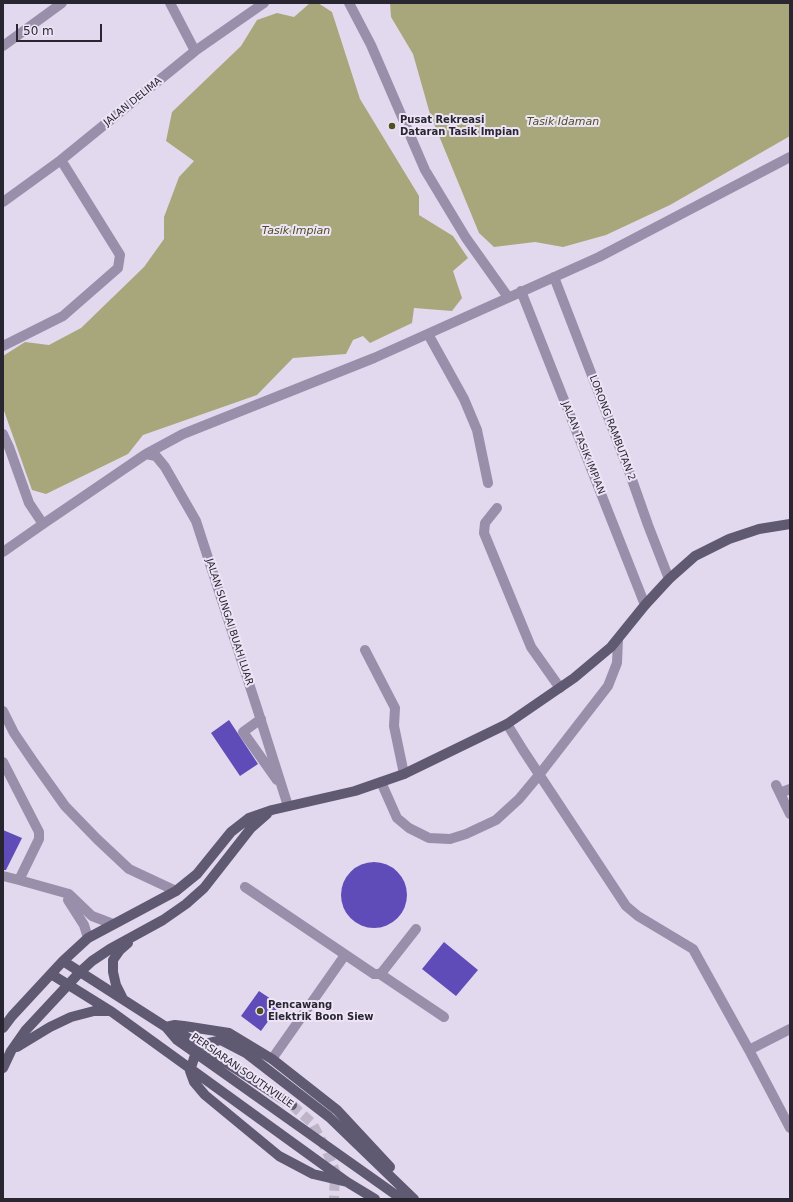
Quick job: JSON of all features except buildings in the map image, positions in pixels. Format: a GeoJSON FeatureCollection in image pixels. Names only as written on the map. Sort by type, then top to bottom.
{"type":"FeatureCollection","features":[{"type":"Feature","properties":{"kind":"main road"},"geometry":{"type":"LineString","coordinates":[[3,1028],[12,1016],[63,961],[88,938],[176,891],[197,874],[231,832],[249,818],[272,810],[355,791],[404,774],[507,724],[574,678],[612,647],[645,605],[669,579],[695,556],[729,539],[758,529],[790,524]]}},
{"type":"Feature","properties":{"kind":"main road"},"geometry":{"type":"LineString","coordinates":[[3,1068],[11,1051],[25,1031],[80,972],[92,961],[110,949],[163,920],[186,904],[204,888],[251,828],[272,810]]}},
{"type":"Feature","properties":{"kind":"main road"},"geometry":{"type":"LineString","coordinates":[[123,998],[116,984],[113,972],[113,960],[120,950],[137,934]]}},
{"type":"Feature","properties":{"kind":"main road","name":"PERSIARAN SOUTHVILLE"},"geometry":{"type":"LineString","coordinates":[[63,961],[123,998],[166,1027],[178,1040],[396,1195],[407,1199]]}},
{"type":"Feature","properties":{"kind":"main road"},"geometry":{"type":"LineString","coordinates":[[51,974],[112,1012],[347,1182],[375,1199]]}},
{"type":"Feature","properties":{"kind":"main road"},"geometry":{"type":"LineString","coordinates":[[11,1051],[50,1027],[71,1017],[94,1011],[112,1012]]}},
{"type":"Feature","properties":{"kind":"main road"},"geometry":{"type":"LineString","coordinates":[[166,1027],[176,1025],[229,1033],[272,1059],[337,1110],[402,1181],[415,1199]]}},
{"type":"Feature","properties":{"kind":"main road"},"geometry":{"type":"LineString","coordinates":[[166,1027],[182,1034],[292,1105]]}},
{"type":"Feature","properties":{"kind":"main road"},"geometry":{"type":"LineString","coordinates":[[347,1182],[313,1174],[279,1156],[205,1095],[194,1082],[190,1071],[195,1055],[208,1043],[221,1040],[246,1053],[329,1117],[415,1199]]}},
{"type":"Feature","properties":{"kind":"street"},"geometry":{"type":"LineString","coordinates":[[3,46],[62,3]]}},
{"type":"Feature","properties":{"kind":"street"},"geometry":{"type":"LineString","coordinates":[[170,3],[195,51]]}},
{"type":"Feature","properties":{"kind":"street","name":"JALAN DELIMA"},"geometry":{"type":"LineString","coordinates":[[3,202],[61,160],[195,51],[264,3]]}},
{"type":"Feature","properties":{"kind":"street"},"geometry":{"type":"LineString","coordinates":[[349,3],[371,45],[425,170],[466,238],[508,297]]}},
{"type":"Feature","properties":{"kind":"street"},"geometry":{"type":"LineString","coordinates":[[3,346],[63,316],[118,268],[120,255],[61,160]]}},
{"type":"Feature","properties":{"kind":"street"},"geometry":{"type":"LineString","coordinates":[[3,552],[146,454],[183,434],[374,358],[599,257],[789,160]]}},
{"type":"Feature","properties":{"kind":"street","name":"LORONG RAMBUTAN 2"},"geometry":{"type":"LineString","coordinates":[[554,277],[608,414],[669,579]]}},
{"type":"Feature","properties":{"kind":"street","name":"JALAN TASIK IMPIAN"},"geometry":{"type":"LineString","coordinates":[[521,292],[645,605]]}},
{"type":"Feature","properties":{"kind":"street"},"geometry":{"type":"LineString","coordinates":[[428,334],[464,399],[477,430],[488,483]]}},
{"type":"Feature","properties":{"kind":"street"},"geometry":{"type":"LineString","coordinates":[[3,434],[29,503],[43,524]]}},
{"type":"Feature","properties":{"kind":"street","name":"JALAN SUNGAI BUAH LUAR"},"geometry":{"type":"LineString","coordinates":[[146,454],[156,456],[165,467],[196,520],[261,718],[288,806]]}},
{"type":"Feature","properties":{"kind":"street"},"geometry":{"type":"LineString","coordinates":[[497,508],[485,524],[484,533],[532,647],[560,688]]}},
{"type":"Feature","properties":{"kind":"street"},"geometry":{"type":"LineString","coordinates":[[381,782],[397,818],[409,828],[429,838],[450,839],[466,834],[496,820],[519,799],[608,686],[617,663],[618,639]]}},
{"type":"Feature","properties":{"kind":"street"},"geometry":{"type":"LineString","coordinates":[[365,650],[395,708],[394,726],[404,774]]}},
{"type":"Feature","properties":{"kind":"street"},"geometry":{"type":"LineString","coordinates":[[3,711],[14,733],[61,800],[97,839],[129,869],[176,891]]}},
{"type":"Feature","properties":{"kind":"street"},"geometry":{"type":"LineString","coordinates":[[261,718],[243,732],[283,788]]}},
{"type":"Feature","properties":{"kind":"street"},"geometry":{"type":"LineString","coordinates":[[507,724],[626,906],[638,916],[693,949],[790,1128]]}},
{"type":"Feature","properties":{"kind":"street"},"geometry":{"type":"LineString","coordinates":[[3,762],[39,832],[39,839],[19,880]]}},
{"type":"Feature","properties":{"kind":"street"},"geometry":{"type":"LineString","coordinates":[[790,789],[778,789],[790,814]]}},
{"type":"Feature","properties":{"kind":"street"},"geometry":{"type":"LineString","coordinates":[[3,876],[69,894],[92,916],[113,924]]}},
{"type":"Feature","properties":{"kind":"street"},"geometry":{"type":"LineString","coordinates":[[245,887],[371,973],[380,974],[444,1017]]}},
{"type":"Feature","properties":{"kind":"street"},"geometry":{"type":"LineString","coordinates":[[63,892],[84,925],[88,938]]}},
{"type":"Feature","properties":{"kind":"street"},"geometry":{"type":"LineString","coordinates":[[380,974],[416,929]]}},
{"type":"Feature","properties":{"kind":"street"},"geometry":{"type":"LineString","coordinates":[[272,1059],[345,955]]}},
{"type":"Feature","properties":{"kind":"street"},"geometry":{"type":"LineString","coordinates":[[749,1050],[790,1029]]}},
{"type":"Feature","properties":{"kind":"water","name":"Tasik Impian"},"geometry":{"type":"Polygon","coordinates":[[[310,3],[318,3],[332,12],[360,99],[419,196],[419,215],[453,236],[468,258],[453,271],[462,298],[452,311],[414,308],[412,323],[370,343],[363,336],[353,340],[346,354],[293,358],[257,395],[143,435],[128,454],[46,494],[32,490],[3,408],[3,356],[25,342],[49,345],[81,328],[144,267],[164,239],[164,217],[179,177],[194,161],[166,141],[172,112],[241,46],[257,20],[277,13],[294,17],[310,3]]]}},
{"type":"Feature","properties":{"kind":"water","name":"Tasik Idaman"},"geometry":{"type":"Polygon","coordinates":[[[390,3],[790,3],[790,136],[670,205],[606,235],[563,247],[535,242],[494,247],[479,233],[430,114],[413,54],[391,17],[390,3]]]}},
{"type":"Feature","properties":{"kind":"tunnel"},"geometry":{"type":"LineString","coordinates":[[292,1105],[312,1123],[326,1149],[335,1171],[334,1199]]}},
{"type":"Feature","properties":{"kind":"place","name":"Pusat Rekreasi Dataran Tasik Impian"},"geometry":{"type":"Point","coordinates":[392,126]}},
{"type":"Feature","properties":{"kind":"place","name":"Pencawang Elektrik Boon Siew"},"geometry":{"type":"Point","coordinates":[260,1011]}}]}
